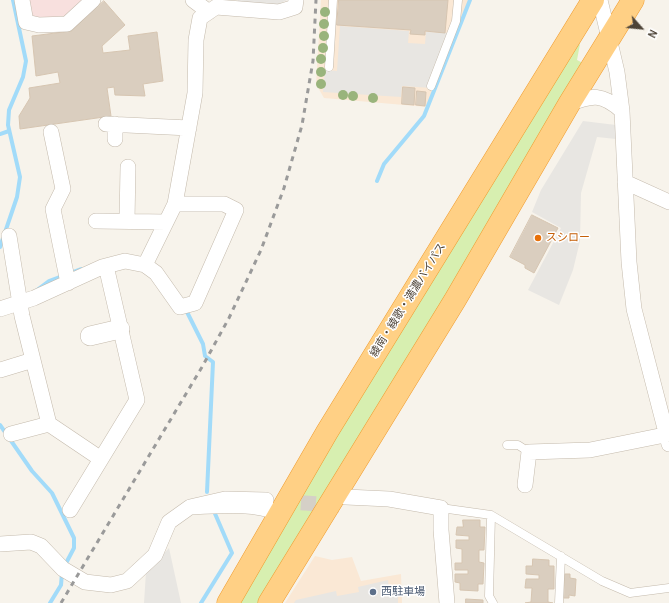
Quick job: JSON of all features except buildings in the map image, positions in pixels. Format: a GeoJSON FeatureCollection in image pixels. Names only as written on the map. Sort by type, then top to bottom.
{"type":"FeatureCollection","features":[{"type":"Feature","properties":{"kind":"highway","name":"綾南・綾歌・満濃バイパス"},"geometry":{"type":"LineString","coordinates":[[228,603],[272,507],[422,277],[593,0]]}},
{"type":"Feature","properties":{"kind":"highway"},"geometry":{"type":"LineString","coordinates":[[269,603],[341,500],[569,104],[633,0]]}},
{"type":"Feature","properties":{"kind":"street"},"geometry":{"type":"LineString","coordinates":[[22,0],[26,22],[39,26],[66,24],[93,0]]}},
{"type":"Feature","properties":{"kind":"street"},"geometry":{"type":"LineString","coordinates":[[193,0],[209,12]]}},
{"type":"Feature","properties":{"kind":"street"},"geometry":{"type":"LineString","coordinates":[[146,262],[175,204],[196,93],[196,40],[200,18],[216,7],[279,12],[295,7],[296,0]]}},
{"type":"Feature","properties":{"kind":"street"},"geometry":{"type":"LineString","coordinates":[[525,485],[529,452],[590,450],[668,438],[634,309],[629,262],[622,111],[617,72],[600,0]]}},
{"type":"Feature","properties":{"kind":"street"},"geometry":{"type":"LineString","coordinates":[[569,104],[585,98],[597,96],[612,102],[622,111]]}},
{"type":"Feature","properties":{"kind":"street"},"geometry":{"type":"LineString","coordinates":[[112,129],[190,128]]}},
{"type":"Feature","properties":{"kind":"street"},"geometry":{"type":"LineString","coordinates":[[51,132],[63,189],[53,209],[67,277]]}},
{"type":"Feature","properties":{"kind":"street"},"geometry":{"type":"LineString","coordinates":[[127,221],[128,167]]}},
{"type":"Feature","properties":{"kind":"street"},"geometry":{"type":"LineString","coordinates":[[626,182],[669,202]]}},
{"type":"Feature","properties":{"kind":"street"},"geometry":{"type":"LineString","coordinates":[[0,309],[67,277],[125,261],[146,262],[156,273],[180,308],[195,303],[236,210],[224,204],[175,204]]}},
{"type":"Feature","properties":{"kind":"street"},"geometry":{"type":"LineString","coordinates":[[96,221],[166,222]]}},
{"type":"Feature","properties":{"kind":"street"},"geometry":{"type":"LineString","coordinates":[[9,236],[19,300],[49,424],[101,459]]}},
{"type":"Feature","properties":{"kind":"street"},"geometry":{"type":"LineString","coordinates":[[70,510],[137,400],[106,266]]}},
{"type":"Feature","properties":{"kind":"street"},"geometry":{"type":"LineString","coordinates":[[90,336],[120,329]]}},
{"type":"Feature","properties":{"kind":"street"},"geometry":{"type":"LineString","coordinates":[[0,370],[33,360]]}},
{"type":"Feature","properties":{"kind":"street"},"geometry":{"type":"LineString","coordinates":[[11,434],[49,424]]}},
{"type":"Feature","properties":{"kind":"street"},"geometry":{"type":"LineString","coordinates":[[341,500],[346,497],[389,499],[442,508],[441,530],[447,603]]}},
{"type":"Feature","properties":{"kind":"street"},"geometry":{"type":"LineString","coordinates":[[0,544],[31,542],[41,546],[64,569],[85,582],[111,585],[127,581],[154,555],[169,522],[190,507],[272,507]]}},
{"type":"Feature","properties":{"kind":"lane"},"geometry":{"type":"LineString","coordinates":[[329,67],[333,0]]}},
{"type":"Feature","properties":{"kind":"lane"},"geometry":{"type":"LineString","coordinates":[[431,86],[456,21],[458,0]]}},
{"type":"Feature","properties":{"kind":"lane"},"geometry":{"type":"LineString","coordinates":[[507,445],[518,445],[529,452]]}},
{"type":"Feature","properties":{"kind":"lane"},"geometry":{"type":"LineString","coordinates":[[442,508],[491,516],[602,581],[630,593],[669,588]]}},
{"type":"Feature","properties":{"kind":"lane"},"geometry":{"type":"LineString","coordinates":[[491,516],[489,596],[493,603]]}},
{"type":"Feature","properties":{"kind":"lane"},"geometry":{"type":"LineString","coordinates":[[560,603],[561,556]]}},
{"type":"Feature","properties":{"kind":"shaded area"},"geometry":{"type":"Polygon","coordinates":[[[27,0],[88,0],[65,21],[34,17],[30,12],[27,0]]]}},
{"type":"Feature","properties":{"kind":"shaded area"},"geometry":{"type":"Polygon","coordinates":[[[238,0],[287,0],[279,4],[272,5],[237,2],[238,0]]]}},
{"type":"Feature","properties":{"kind":"shaded area"},"geometry":{"type":"Polygon","coordinates":[[[321,0],[469,0],[427,107],[324,98],[316,84],[321,0]]]}},
{"type":"Feature","properties":{"kind":"shaded area"},"geometry":{"type":"Polygon","coordinates":[[[340,26],[409,31],[408,43],[425,44],[426,32],[453,33],[432,88],[402,86],[401,97],[323,92],[325,70],[337,71],[340,26]]]}},
{"type":"Feature","properties":{"kind":"shaded area"},"geometry":{"type":"Polygon","coordinates":[[[583,121],[616,125],[616,139],[597,137],[581,193],[580,241],[573,270],[559,305],[528,290],[561,228],[532,212],[541,190],[583,121]]]}},
{"type":"Feature","properties":{"kind":"shaded area"},"geometry":{"type":"Polygon","coordinates":[[[169,548],[181,603],[144,603],[146,572],[169,548]]]}},
{"type":"Feature","properties":{"kind":"shaded area"},"geometry":{"type":"Polygon","coordinates":[[[315,556],[332,560],[352,557],[361,581],[401,574],[402,603],[285,603],[315,556]]]}},
{"type":"Feature","properties":{"kind":"shaded area","name":"西駐車場"},"geometry":{"type":"Polygon","coordinates":[[[388,580],[389,592],[398,591],[398,603],[294,603],[296,600],[336,591],[337,596],[359,592],[358,587],[388,580]]]}},
{"type":"Feature","properties":{"kind":"green space"},"geometry":{"type":"Polygon","coordinates":[[[580,44],[577,60],[583,63],[509,192],[260,603],[235,603],[502,158],[536,114],[571,53],[580,44]]]}},
{"type":"Feature","properties":{"kind":"waterway"},"geometry":{"type":"LineString","coordinates":[[0,247],[17,197],[20,177],[8,125],[9,110],[23,77],[26,61],[13,0]]}},
{"type":"Feature","properties":{"kind":"waterway"},"geometry":{"type":"LineString","coordinates":[[377,181],[384,164],[424,116],[470,0]]}},
{"type":"Feature","properties":{"kind":"waterway"},"geometry":{"type":"LineString","coordinates":[[0,134],[9,131]]}},
{"type":"Feature","properties":{"kind":"waterway"},"geometry":{"type":"LineString","coordinates":[[37,290],[49,281],[81,269]]}},
{"type":"Feature","properties":{"kind":"waterway"},"geometry":{"type":"LineString","coordinates":[[185,308],[203,344],[205,356],[213,362],[207,492]]}},
{"type":"Feature","properties":{"kind":"waterway"},"geometry":{"type":"LineString","coordinates":[[0,425],[32,471],[52,493],[74,538],[74,548],[64,567]]}},
{"type":"Feature","properties":{"kind":"waterway"},"geometry":{"type":"LineString","coordinates":[[201,603],[232,553],[213,509]]}},
{"type":"Feature","properties":{"kind":"waterway"},"geometry":{"type":"LineString","coordinates":[[50,603],[61,585],[62,573]]}},
{"type":"Feature","properties":{"kind":"tunnel"},"geometry":{"type":"LineString","coordinates":[[278,501],[345,506]]}},
{"type":"Feature","properties":{"kind":"railway"},"geometry":{"type":"LineString","coordinates":[[61,603],[202,367],[229,318],[261,250],[284,188],[302,125],[313,61],[316,0]]}},
{"type":"Feature","properties":{"kind":"place","name":"スシロー"},"geometry":{"type":"Point","coordinates":[538,238]}},
{"type":"Feature","properties":{"kind":"place","name":"西駐車場"},"geometry":{"type":"Point","coordinates":[373,592]}}]}
